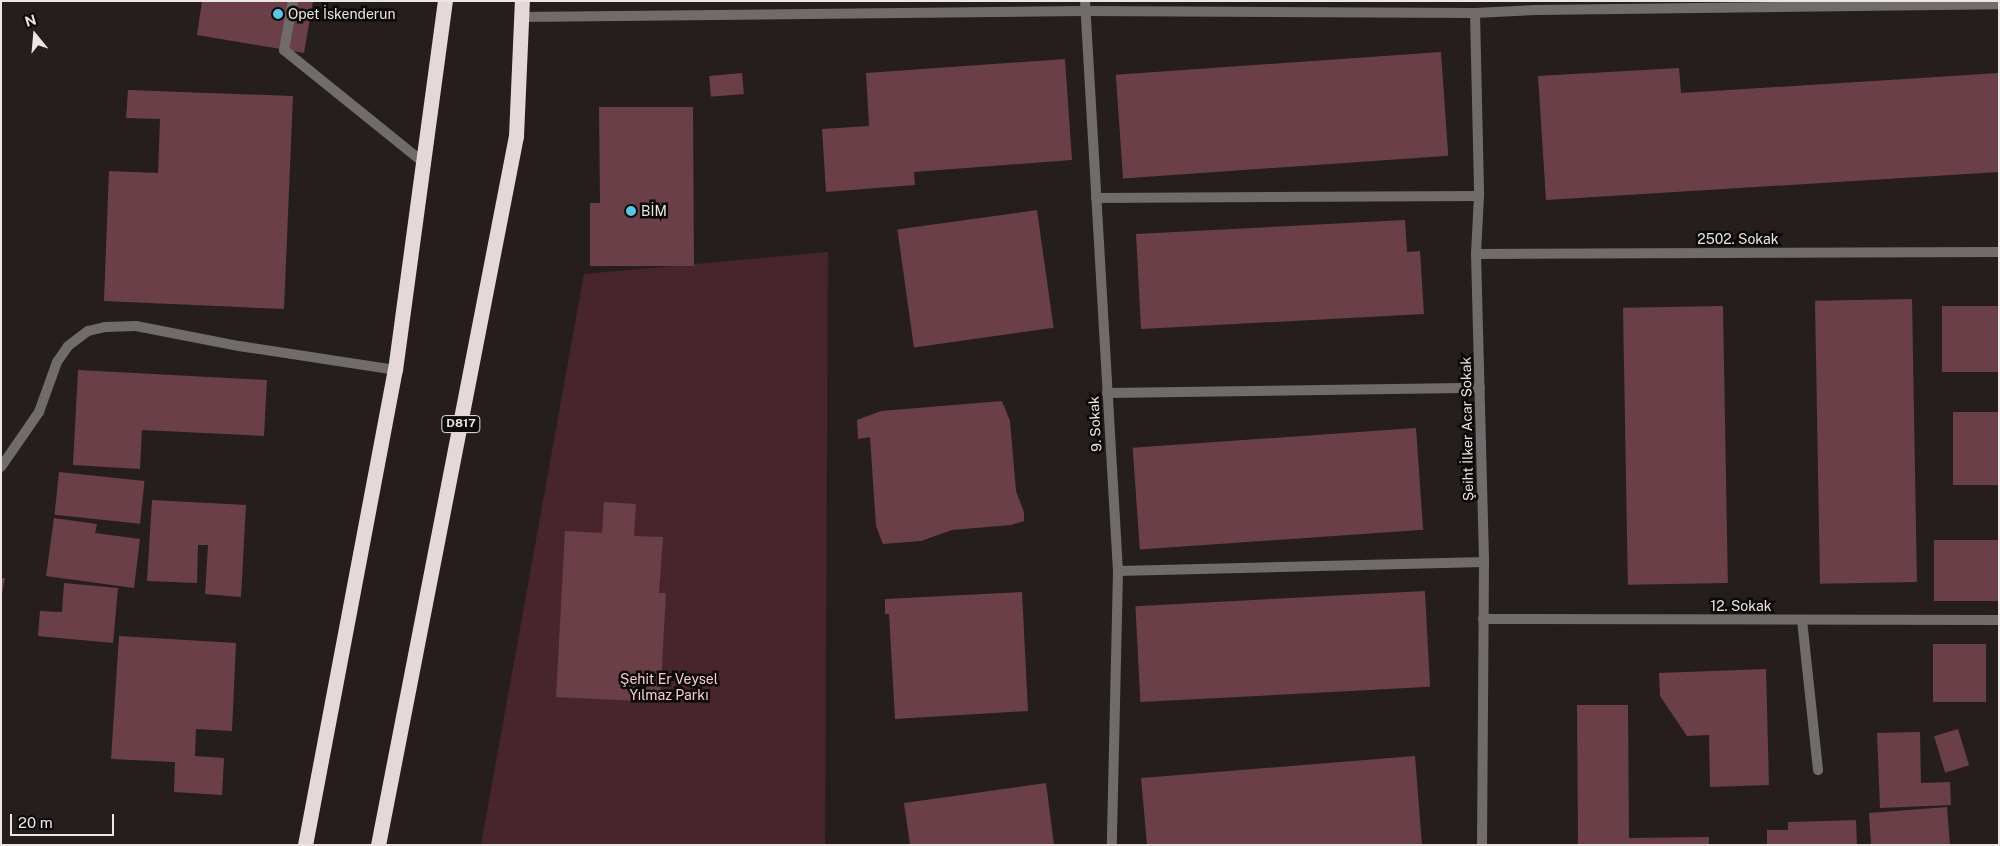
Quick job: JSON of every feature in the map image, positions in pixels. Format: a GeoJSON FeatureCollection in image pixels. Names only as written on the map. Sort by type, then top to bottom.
{"type":"FeatureCollection","features":[{"type":"Feature","properties":{"kind":"highway"},"geometry":{"type":"LineString","coordinates":[[305,845],[395,370],[445,1]]}},
{"type":"Feature","properties":{"kind":"highway","name":"D817"},"geometry":{"type":"LineString","coordinates":[[378,845],[516,136],[522,1]]}},
{"type":"Feature","properties":{"kind":"street"},"geometry":{"type":"LineString","coordinates":[[293,1],[284,50],[424,162]]}},
{"type":"Feature","properties":{"kind":"street"},"geometry":{"type":"LineString","coordinates":[[522,17],[1084,6],[1475,13],[1536,5],[1999,4]]}},
{"type":"Feature","properties":{"kind":"street","name":"9. Sokak"},"geometry":{"type":"LineString","coordinates":[[1084,6],[1118,571],[1112,845]]}},
{"type":"Feature","properties":{"kind":"street","name":"Şeiht İlker Acar Sokak"},"geometry":{"type":"LineString","coordinates":[[1475,13],[1479,196],[1476,254],[1484,562],[1482,845]]}},
{"type":"Feature","properties":{"kind":"street"},"geometry":{"type":"LineString","coordinates":[[1096,198],[1479,196]]}},
{"type":"Feature","properties":{"kind":"street","name":"2502. Sokak"},"geometry":{"type":"LineString","coordinates":[[1476,254],[1999,252]]}},
{"type":"Feature","properties":{"kind":"street"},"geometry":{"type":"LineString","coordinates":[[1,467],[38,412],[57,362],[68,346],[88,331],[105,327],[136,326],[240,346],[395,370]]}},
{"type":"Feature","properties":{"kind":"street"},"geometry":{"type":"LineString","coordinates":[[1107,393],[1480,388]]}},
{"type":"Feature","properties":{"kind":"street"},"geometry":{"type":"LineString","coordinates":[[1118,571],[1484,562]]}},
{"type":"Feature","properties":{"kind":"street","name":"12. Sokak"},"geometry":{"type":"LineString","coordinates":[[1483,619],[1999,620]]}},
{"type":"Feature","properties":{"kind":"street"},"geometry":{"type":"LineString","coordinates":[[1802,620],[1818,770]]}},
{"type":"Feature","properties":{"kind":"green space","name":"Şehit Er Veysel Yılmaz Parkı"},"geometry":{"type":"Polygon","coordinates":[[[828,252],[825,845],[481,845],[584,274],[828,252]]]}},
{"type":"Feature","properties":{"kind":"building"},"geometry":{"type":"Polygon","coordinates":[[[202,1],[313,1],[304,53],[197,35],[202,1]]]}},
{"type":"Feature","properties":{"kind":"building"},"geometry":{"type":"Polygon","coordinates":[[[1441,52],[1448,156],[1123,178],[1116,75],[1441,52]]]}},
{"type":"Feature","properties":{"kind":"building"},"geometry":{"type":"Polygon","coordinates":[[[1065,59],[1072,160],[914,172],[915,185],[826,192],[822,129],[869,126],[866,73],[1065,59]]]}},
{"type":"Feature","properties":{"kind":"building"},"geometry":{"type":"Polygon","coordinates":[[[1679,68],[1681,93],[1999,73],[1999,172],[1546,200],[1538,76],[1679,68]]]}},
{"type":"Feature","properties":{"kind":"building"},"geometry":{"type":"Polygon","coordinates":[[[742,73],[744,94],[711,97],[709,76],[742,73]]]}},
{"type":"Feature","properties":{"kind":"building"},"geometry":{"type":"Polygon","coordinates":[[[128,90],[293,96],[284,309],[104,301],[109,171],[158,173],[160,119],[126,118],[128,90]]]}},
{"type":"Feature","properties":{"kind":"building"},"geometry":{"type":"Polygon","coordinates":[[[599,107],[693,107],[694,266],[590,266],[590,203],[600,203],[599,107]]]}},
{"type":"Feature","properties":{"kind":"building"},"geometry":{"type":"Polygon","coordinates":[[[1037,210],[1054,328],[914,347],[897,230],[1037,210]]]}},
{"type":"Feature","properties":{"kind":"building"},"geometry":{"type":"Polygon","coordinates":[[[1405,220],[1407,252],[1420,251],[1424,314],[1141,329],[1136,234],[1405,220]]]}},
{"type":"Feature","properties":{"kind":"building"},"geometry":{"type":"Polygon","coordinates":[[[1912,299],[1917,582],[1820,584],[1815,301],[1912,299]]]}},
{"type":"Feature","properties":{"kind":"building"},"geometry":{"type":"Polygon","coordinates":[[[1723,306],[1728,583],[1628,585],[1623,308],[1723,306]]]}},
{"type":"Feature","properties":{"kind":"building"},"geometry":{"type":"Polygon","coordinates":[[[1942,306],[1999,306],[1999,372],[1942,372],[1942,306]]]}},
{"type":"Feature","properties":{"kind":"building"},"geometry":{"type":"Polygon","coordinates":[[[78,370],[267,380],[264,436],[142,430],[140,469],[73,465],[78,370]]]}},
{"type":"Feature","properties":{"kind":"building"},"geometry":{"type":"Polygon","coordinates":[[[1002,401],[1010,421],[1016,491],[1024,512],[1024,521],[1011,525],[952,530],[921,541],[883,544],[876,526],[870,437],[858,439],[857,420],[881,411],[1002,401]]]}},
{"type":"Feature","properties":{"kind":"building"},"geometry":{"type":"Polygon","coordinates":[[[1953,412],[1999,412],[1999,485],[1953,485],[1953,412]]]}},
{"type":"Feature","properties":{"kind":"building"},"geometry":{"type":"Polygon","coordinates":[[[1416,428],[1423,530],[1140,550],[1133,448],[1416,428]]]}},
{"type":"Feature","properties":{"kind":"building"},"geometry":{"type":"Polygon","coordinates":[[[59,472],[145,481],[140,524],[55,515],[59,472]]]}},
{"type":"Feature","properties":{"kind":"building"},"geometry":{"type":"Polygon","coordinates":[[[152,500],[246,505],[241,597],[205,594],[208,545],[198,545],[197,583],[147,581],[152,500]]]}},
{"type":"Feature","properties":{"kind":"building"},"geometry":{"type":"Polygon","coordinates":[[[604,502],[636,504],[634,536],[663,537],[659,593],[666,593],[660,702],[556,697],[565,531],[602,533],[604,502]]]}},
{"type":"Feature","properties":{"kind":"building"},"geometry":{"type":"Polygon","coordinates":[[[54,518],[97,524],[95,533],[140,539],[134,588],[46,576],[54,518]]]}},
{"type":"Feature","properties":{"kind":"building"},"geometry":{"type":"Polygon","coordinates":[[[1934,540],[1999,540],[1999,601],[1934,601],[1934,540]]]}},
{"type":"Feature","properties":{"kind":"building"},"geometry":{"type":"Polygon","coordinates":[[[1,578],[5,578],[2,594],[1,594],[1,578]]]}},
{"type":"Feature","properties":{"kind":"building"},"geometry":{"type":"Polygon","coordinates":[[[64,583],[118,588],[113,643],[38,636],[40,611],[62,612],[64,583]]]}},
{"type":"Feature","properties":{"kind":"building"},"geometry":{"type":"Polygon","coordinates":[[[1425,591],[1430,687],[1140,702],[1135,606],[1425,591]]]}},
{"type":"Feature","properties":{"kind":"building"},"geometry":{"type":"Polygon","coordinates":[[[1022,592],[1028,711],[895,719],[889,614],[885,614],[885,599],[1022,592]]]}},
{"type":"Feature","properties":{"kind":"building"},"geometry":{"type":"Polygon","coordinates":[[[119,636],[236,643],[232,731],[196,729],[195,756],[224,758],[222,795],[174,792],[175,762],[111,759],[119,636]]]}},
{"type":"Feature","properties":{"kind":"building"},"geometry":{"type":"Polygon","coordinates":[[[1933,644],[1986,644],[1986,702],[1933,702],[1933,644]]]}},
{"type":"Feature","properties":{"kind":"building"},"geometry":{"type":"Polygon","coordinates":[[[1766,669],[1769,785],[1710,787],[1709,735],[1687,736],[1660,696],[1659,673],[1766,669]]]}},
{"type":"Feature","properties":{"kind":"building"},"geometry":{"type":"Polygon","coordinates":[[[1577,705],[1628,705],[1629,838],[1709,837],[1709,845],[1578,845],[1577,705]]]}},
{"type":"Feature","properties":{"kind":"building"},"geometry":{"type":"Polygon","coordinates":[[[1958,729],[1969,765],[1945,773],[1934,736],[1958,729]]]}},
{"type":"Feature","properties":{"kind":"building"},"geometry":{"type":"Polygon","coordinates":[[[1920,732],[1921,783],[1950,782],[1951,805],[1880,808],[1877,733],[1920,732]]]}},
{"type":"Feature","properties":{"kind":"building"},"geometry":{"type":"Polygon","coordinates":[[[1415,756],[1422,845],[1147,845],[1141,778],[1415,756]]]}},
{"type":"Feature","properties":{"kind":"building"},"geometry":{"type":"Polygon","coordinates":[[[1046,783],[1054,845],[910,845],[904,803],[1046,783]]]}},
{"type":"Feature","properties":{"kind":"building"},"geometry":{"type":"Polygon","coordinates":[[[1947,807],[1950,845],[1871,845],[1869,813],[1947,807]]]}},
{"type":"Feature","properties":{"kind":"building"},"geometry":{"type":"Polygon","coordinates":[[[1856,820],[1857,845],[1767,845],[1767,830],[1788,830],[1788,822],[1856,820]]]}},
{"type":"Feature","properties":{"kind":"place","name":"Opet İskenderun"},"geometry":{"type":"Point","coordinates":[278,14]}},
{"type":"Feature","properties":{"kind":"place","name":"BİM"},"geometry":{"type":"Point","coordinates":[631,211]}}]}
